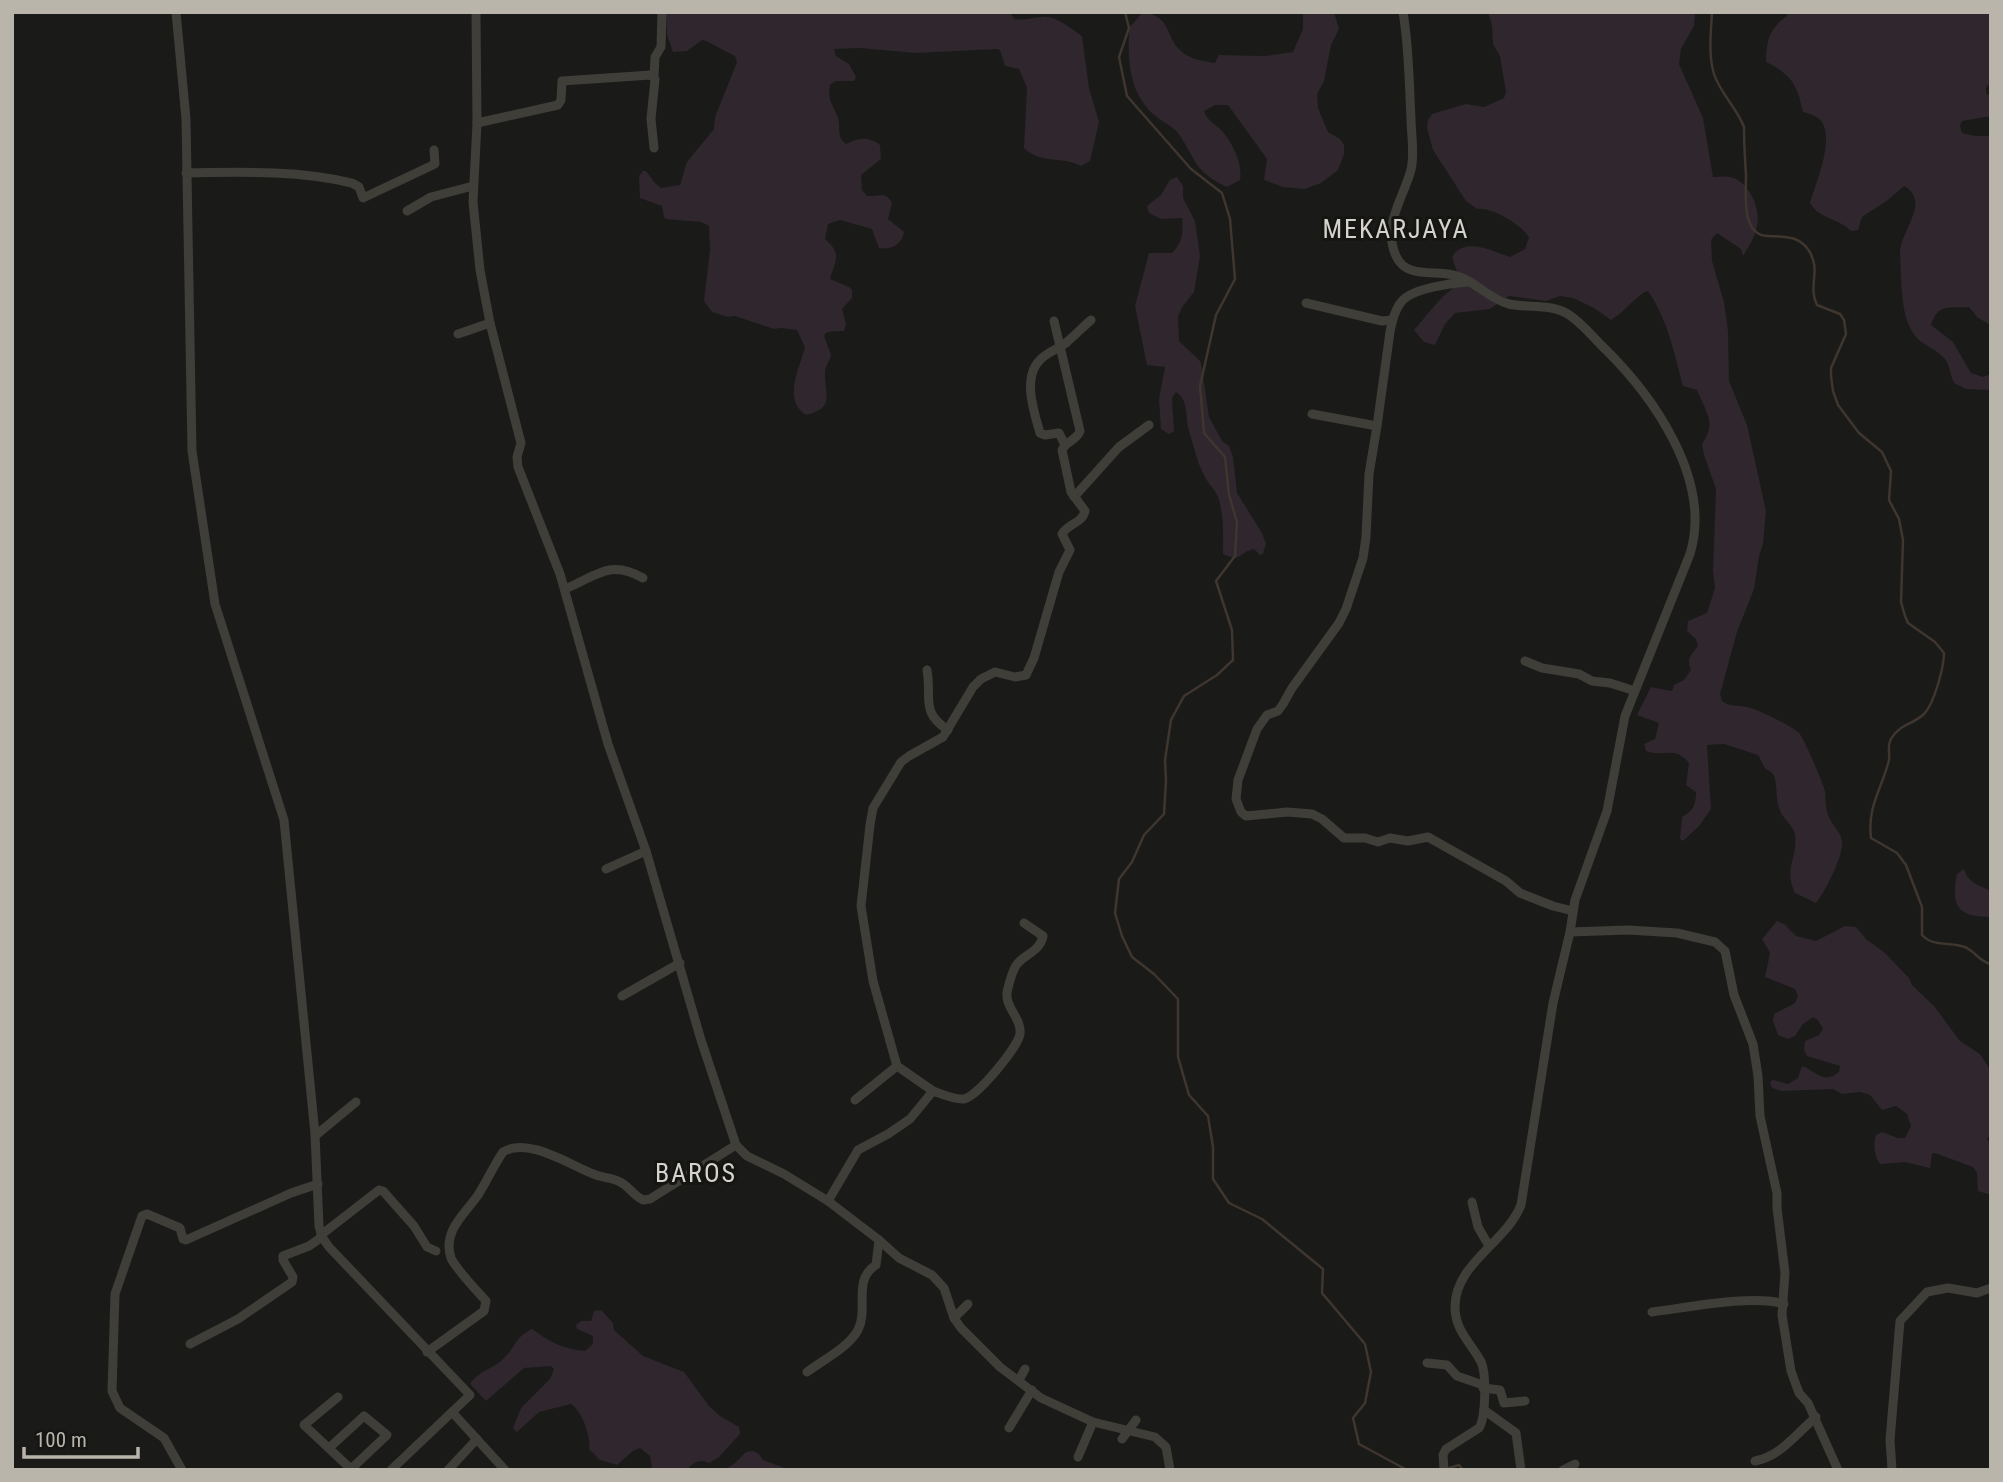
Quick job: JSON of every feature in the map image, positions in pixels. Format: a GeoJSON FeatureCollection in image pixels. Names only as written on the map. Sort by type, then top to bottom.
{"type":"FeatureCollection","features":[{"type":"Feature","properties":{"kind":"street"},"geometry":{"type":"LineString","coordinates":[[176,12],[186,119],[191,426],[201,522],[215,604],[284,820],[315,1136],[319,1226],[322,1236],[427,1352],[470,1395],[391,1470]]}},
{"type":"Feature","properties":{"kind":"street"},"geometry":{"type":"LineString","coordinates":[[476,12],[477,123],[472,202],[490,323],[519,431],[521,443],[517,457],[518,467],[565,589],[608,744],[646,852],[701,1040],[736,1145],[747,1156],[828,1201],[899,1258],[932,1275],[943,1288],[954,1318],[989,1357],[1032,1390],[1050,1403],[1093,1422],[1127,1430],[1146,1430],[1166,1447],[1170,1470]]}},
{"type":"Feature","properties":{"kind":"street"},"geometry":{"type":"LineString","coordinates":[[654,148],[651,119],[654,57],[661,47],[663,12]]}},
{"type":"Feature","properties":{"kind":"street"},"geometry":{"type":"LineString","coordinates":[[1403,12],[1408,47],[1413,153],[1410,171],[1395,208],[1391,230],[1395,256],[1400,263],[1413,271],[1455,275],[1505,303],[1564,312],[1579,323],[1643,389],[1670,433],[1693,498],[1694,542],[1623,725],[1607,811],[1581,880],[1573,911],[1553,1003],[1524,1194],[1516,1216],[1462,1279],[1455,1301],[1462,1335],[1482,1362],[1484,1410],[1479,1428],[1446,1449],[1443,1466]]}},
{"type":"Feature","properties":{"kind":"street"},"geometry":{"type":"LineString","coordinates":[[477,123],[558,105],[561,100],[562,81],[654,76]]}},
{"type":"Feature","properties":{"kind":"street"},"geometry":{"type":"LineString","coordinates":[[186,173],[278,172],[308,175],[352,183],[359,187],[363,198],[431,168],[435,164],[434,150]]}},
{"type":"Feature","properties":{"kind":"street"},"geometry":{"type":"LineString","coordinates":[[407,211],[431,197],[473,186]]}},
{"type":"Feature","properties":{"kind":"street"},"geometry":{"type":"LineString","coordinates":[[1470,281],[1444,284],[1409,296],[1402,301],[1392,320],[1369,474],[1364,547],[1350,598],[1339,623],[1283,704],[1278,710],[1267,715],[1257,729],[1238,780],[1236,799],[1243,815],[1250,817],[1287,812],[1312,814],[1322,819],[1340,836],[1348,838],[1365,838],[1378,842],[1388,838],[1408,841],[1428,837],[1506,881],[1520,893],[1573,911]]}},
{"type":"Feature","properties":{"kind":"street"},"geometry":{"type":"LineString","coordinates":[[1306,303],[1382,321],[1392,320]]}},
{"type":"Feature","properties":{"kind":"street"},"geometry":{"type":"LineString","coordinates":[[1065,445],[1059,433],[1040,433],[1030,390],[1031,382],[1038,361],[1060,347],[1091,320]]}},
{"type":"Feature","properties":{"kind":"street"},"geometry":{"type":"LineString","coordinates":[[1024,923],[1041,933],[1042,939],[1032,953],[1016,966],[1007,990],[1007,1003],[1019,1028],[1017,1041],[984,1085],[969,1098],[960,1100],[933,1091],[897,1066],[873,981],[862,919],[863,878],[873,808],[901,762],[909,755],[939,741],[981,679],[995,672],[1015,677],[1028,673],[1059,572],[1070,550],[1062,534],[1084,514],[1083,508],[1071,492],[1062,450],[1077,437],[1080,430],[1054,321]]}},
{"type":"Feature","properties":{"kind":"street"},"geometry":{"type":"LineString","coordinates":[[458,334],[490,323]]}},
{"type":"Feature","properties":{"kind":"street"},"geometry":{"type":"LineString","coordinates":[[1312,414],[1377,426]]}},
{"type":"Feature","properties":{"kind":"street"},"geometry":{"type":"LineString","coordinates":[[1074,497],[1119,447],[1149,425]]}},
{"type":"Feature","properties":{"kind":"street"},"geometry":{"type":"LineString","coordinates":[[565,589],[611,569],[620,568],[643,578]]}},
{"type":"Feature","properties":{"kind":"street"},"geometry":{"type":"LineString","coordinates":[[1525,661],[1542,668],[1579,674],[1592,681],[1635,691]]}},
{"type":"Feature","properties":{"kind":"street"},"geometry":{"type":"LineString","coordinates":[[927,670],[928,710],[936,722],[948,730]]}},
{"type":"Feature","properties":{"kind":"street"},"geometry":{"type":"LineString","coordinates":[[606,869],[646,852]]}},
{"type":"Feature","properties":{"kind":"street"},"geometry":{"type":"LineString","coordinates":[[1570,932],[1628,930],[1678,933],[1709,939],[1723,948],[1734,995],[1753,1044],[1760,1116],[1778,1196],[1785,1273],[1782,1315],[1791,1371],[1799,1393],[1816,1417],[1838,1470]]}},
{"type":"Feature","properties":{"kind":"street"},"geometry":{"type":"LineString","coordinates":[[622,996],[680,963]]}},
{"type":"Feature","properties":{"kind":"street"},"geometry":{"type":"LineString","coordinates":[[855,1100],[897,1066]]}},
{"type":"Feature","properties":{"kind":"street"},"geometry":{"type":"LineString","coordinates":[[828,1201],[858,1150],[910,1119],[933,1091]]}},
{"type":"Feature","properties":{"kind":"street"},"geometry":{"type":"LineString","coordinates":[[315,1136],[356,1102]]}},
{"type":"Feature","properties":{"kind":"street"},"geometry":{"type":"LineString","coordinates":[[427,1352],[486,1307],[486,1301],[452,1258],[452,1228],[477,1195],[503,1152],[510,1147],[538,1150],[596,1175],[619,1181],[643,1200],[650,1199],[736,1145]]}},
{"type":"Feature","properties":{"kind":"street"},"geometry":{"type":"LineString","coordinates":[[182,1470],[164,1438],[120,1408],[112,1391],[115,1294],[142,1216],[147,1214],[178,1227],[186,1240],[291,1193],[318,1184]]}},
{"type":"Feature","properties":{"kind":"street"},"geometry":{"type":"LineString","coordinates":[[190,1344],[238,1319],[292,1282],[293,1277],[283,1256],[309,1246],[379,1190],[383,1191],[414,1226],[427,1247],[436,1251]]}},
{"type":"Feature","properties":{"kind":"street"},"geometry":{"type":"LineString","coordinates":[[1472,1202],[1478,1227],[1489,1246]]}},
{"type":"Feature","properties":{"kind":"street"},"geometry":{"type":"LineString","coordinates":[[807,1372],[856,1333],[862,1321],[863,1281],[870,1268],[876,1265],[879,1240]]}},
{"type":"Feature","properties":{"kind":"street"},"geometry":{"type":"LineString","coordinates":[[1892,1470],[1890,1440],[1900,1321],[1927,1292],[1948,1288],[1977,1293],[1991,1288]]}},
{"type":"Feature","properties":{"kind":"street"},"geometry":{"type":"LineString","coordinates":[[1652,1312],[1740,1301],[1784,1304]]}},
{"type":"Feature","properties":{"kind":"street"},"geometry":{"type":"LineString","coordinates":[[954,1318],[968,1304]]}},
{"type":"Feature","properties":{"kind":"street"},"geometry":{"type":"LineString","coordinates":[[1427,1363],[1447,1365],[1457,1376],[1498,1389],[1504,1403],[1525,1401]]}},
{"type":"Feature","properties":{"kind":"street"},"geometry":{"type":"LineString","coordinates":[[1019,1380],[1025,1368]]}},
{"type":"Feature","properties":{"kind":"street"},"geometry":{"type":"LineString","coordinates":[[1009,1428],[1032,1390]]}},
{"type":"Feature","properties":{"kind":"street"},"geometry":{"type":"LineString","coordinates":[[329,1448],[363,1416],[387,1435],[352,1469],[329,1448],[304,1425],[338,1396]]}},
{"type":"Feature","properties":{"kind":"street"},"geometry":{"type":"LineString","coordinates":[[1484,1410],[1501,1425],[1516,1433],[1521,1470]]}},
{"type":"Feature","properties":{"kind":"street"},"geometry":{"type":"LineString","coordinates":[[452,1412],[505,1470]]}},
{"type":"Feature","properties":{"kind":"street"},"geometry":{"type":"LineString","coordinates":[[1755,1461],[1769,1458],[1783,1449],[1816,1417]]}},
{"type":"Feature","properties":{"kind":"street"},"geometry":{"type":"LineString","coordinates":[[1122,1440],[1136,1420]]}},
{"type":"Feature","properties":{"kind":"street"},"geometry":{"type":"LineString","coordinates":[[1078,1457],[1093,1422]]}},
{"type":"Feature","properties":{"kind":"street"},"geometry":{"type":"LineString","coordinates":[[451,1468],[477,1439]]}},
{"type":"Feature","properties":{"kind":"street"},"geometry":{"type":"LineString","coordinates":[[1563,1470],[1575,1464]]}},
{"type":"Feature","properties":{"kind":"shaded area"},"geometry":{"type":"Polygon","coordinates":[[[666,12],[1010,12],[1014,19],[1052,18],[1082,36],[1089,88],[1099,122],[1090,161],[1081,166],[1037,156],[1024,148],[1027,88],[1019,69],[1005,66],[1000,50],[915,53],[860,48],[834,49],[836,56],[849,64],[856,77],[854,81],[835,81],[830,85],[830,99],[838,118],[841,138],[846,144],[863,139],[880,145],[881,159],[861,175],[862,190],[867,196],[885,196],[890,199],[892,203],[888,219],[904,232],[895,246],[879,248],[872,229],[840,220],[828,224],[825,239],[836,253],[830,279],[849,287],[852,290],[852,298],[842,309],[846,324],[844,331],[825,333],[824,336],[831,356],[825,371],[825,404],[821,409],[806,415],[799,409],[794,392],[805,347],[797,330],[774,329],[735,316],[728,317],[712,312],[704,301],[710,250],[709,226],[701,222],[666,219],[662,206],[640,198],[639,176],[643,171],[661,188],[680,185],[687,162],[714,129],[715,117],[737,62],[735,56],[702,40],[687,51],[673,52],[667,35],[666,12]]]}},
{"type":"Feature","properties":{"kind":"shaded area"},"geometry":{"type":"Polygon","coordinates":[[[1143,12],[1158,17],[1163,22],[1174,43],[1186,55],[1215,63],[1219,55],[1265,56],[1293,52],[1303,29],[1303,12],[1334,12],[1339,29],[1331,45],[1324,81],[1317,94],[1318,108],[1328,132],[1340,139],[1344,145],[1344,154],[1338,170],[1321,183],[1305,189],[1283,187],[1264,180],[1267,159],[1228,105],[1215,105],[1204,111],[1205,114],[1234,148],[1241,174],[1240,180],[1227,187],[1208,176],[1175,130],[1155,116],[1144,104],[1134,84],[1129,28],[1143,12]]]}},
{"type":"Feature","properties":{"kind":"shaded area"},"geometry":{"type":"Polygon","coordinates":[[[1488,12],[1695,12],[1694,26],[1681,49],[1679,64],[1703,118],[1713,177],[1730,177],[1743,184],[1752,196],[1758,219],[1755,234],[1743,256],[1741,249],[1717,233],[1711,240],[1712,261],[1724,302],[1728,331],[1729,381],[1747,425],[1766,511],[1754,589],[1737,632],[1720,694],[1725,703],[1759,711],[1795,730],[1809,751],[1825,791],[1828,814],[1842,841],[1836,866],[1816,903],[1795,893],[1790,876],[1795,851],[1794,832],[1779,808],[1774,776],[1758,755],[1724,744],[1707,745],[1711,809],[1699,826],[1683,841],[1680,839],[1682,817],[1691,810],[1696,797],[1696,792],[1686,785],[1689,763],[1674,753],[1646,751],[1644,744],[1655,739],[1659,723],[1637,715],[1651,687],[1672,691],[1674,685],[1684,680],[1691,670],[1689,660],[1698,646],[1696,639],[1687,631],[1688,621],[1707,613],[1715,588],[1713,571],[1716,489],[1702,444],[1709,430],[1706,411],[1697,390],[1683,386],[1665,325],[1648,291],[1611,320],[1573,298],[1560,296],[1546,301],[1509,296],[1490,309],[1455,313],[1445,324],[1435,345],[1424,342],[1414,330],[1451,290],[1457,272],[1452,257],[1457,251],[1471,246],[1510,257],[1525,249],[1529,237],[1505,217],[1477,209],[1466,201],[1433,150],[1427,128],[1432,114],[1466,104],[1484,107],[1504,98],[1506,92],[1500,56],[1493,44],[1488,12]]]}},
{"type":"Feature","properties":{"kind":"shaded area"},"geometry":{"type":"Polygon","coordinates":[[[1787,12],[1991,12],[1991,83],[1986,87],[1986,93],[1991,97],[1991,116],[1962,121],[1960,126],[1962,133],[1991,136],[1991,325],[1978,318],[1969,307],[1950,307],[1937,313],[1931,325],[1953,342],[1971,373],[1983,377],[1991,374],[1991,390],[1966,389],[1954,383],[1944,358],[1917,338],[1911,330],[1902,298],[1900,254],[1915,209],[1912,193],[1904,186],[1862,217],[1858,230],[1851,231],[1819,212],[1810,203],[1823,162],[1825,130],[1818,118],[1803,112],[1796,88],[1788,76],[1766,62],[1770,36],[1776,25],[1787,16],[1787,12]]]}},
{"type":"Feature","properties":{"kind":"shaded area"},"geometry":{"type":"Polygon","coordinates":[[[1177,177],[1183,186],[1183,198],[1195,221],[1200,256],[1194,292],[1178,317],[1179,341],[1201,362],[1209,417],[1222,441],[1229,446],[1237,493],[1266,544],[1263,554],[1260,555],[1254,549],[1237,557],[1223,554],[1219,500],[1200,466],[1189,431],[1185,404],[1176,392],[1172,398],[1174,431],[1169,434],[1161,429],[1159,399],[1165,367],[1147,365],[1135,306],[1149,253],[1172,253],[1180,241],[1182,218],[1161,219],[1149,213],[1147,206],[1161,195],[1170,180],[1177,177]]]}},
{"type":"Feature","properties":{"kind":"shaded area"},"geometry":{"type":"Polygon","coordinates":[[[1964,869],[1971,880],[1991,891],[1991,917],[1970,915],[1959,907],[1955,885],[1957,874],[1964,869]]]}},
{"type":"Feature","properties":{"kind":"shaded area"},"geometry":{"type":"Polygon","coordinates":[[[1777,921],[1796,936],[1816,941],[1845,926],[1856,927],[1909,978],[1960,1041],[1980,1054],[1991,1071],[1991,1136],[1987,1138],[1991,1149],[1991,1195],[1978,1191],[1977,1173],[1973,1167],[1935,1153],[1932,1154],[1930,1168],[1905,1162],[1880,1164],[1875,1150],[1876,1135],[1882,1132],[1905,1138],[1911,1126],[1907,1114],[1896,1106],[1882,1110],[1870,1095],[1860,1092],[1842,1094],[1833,1089],[1782,1091],[1772,1088],[1770,1082],[1773,1080],[1788,1084],[1798,1078],[1802,1066],[1820,1076],[1829,1077],[1839,1072],[1840,1066],[1807,1056],[1804,1050],[1805,1041],[1819,1035],[1823,1029],[1813,1017],[1803,1024],[1795,1036],[1788,1039],[1778,1035],[1773,1021],[1774,1014],[1795,1003],[1798,996],[1795,989],[1765,977],[1770,953],[1762,939],[1777,921]]]}},
{"type":"Feature","properties":{"kind":"shaded area"},"geometry":{"type":"Polygon","coordinates":[[[601,1310],[613,1323],[614,1330],[643,1356],[684,1372],[709,1406],[739,1427],[740,1434],[719,1457],[709,1463],[696,1462],[686,1470],[650,1470],[650,1456],[640,1448],[617,1465],[600,1460],[589,1449],[585,1424],[571,1404],[539,1412],[517,1432],[513,1428],[521,1408],[550,1379],[554,1369],[551,1366],[524,1368],[486,1401],[470,1384],[478,1375],[501,1361],[519,1338],[532,1329],[557,1344],[585,1351],[593,1344],[593,1336],[577,1329],[576,1325],[581,1321],[591,1321],[594,1311],[601,1310]]]}},
{"type":"Feature","properties":{"kind":"shaded area"},"geometry":{"type":"Polygon","coordinates":[[[753,1451],[763,1460],[790,1470],[724,1470],[746,1452],[753,1451]]]}},
{"type":"Feature","properties":{"kind":"waterway"},"geometry":{"type":"LineString","coordinates":[[1125,12],[1129,28],[1119,57],[1127,96],[1191,169],[1222,193],[1230,219],[1235,279],[1216,315],[1200,386],[1204,433],[1225,457],[1229,495],[1237,522],[1235,556],[1216,581],[1232,630],[1233,660],[1217,675],[1184,696],[1171,720],[1165,760],[1164,814],[1144,835],[1132,862],[1119,879],[1115,913],[1132,957],[1154,974],[1178,999],[1178,1057],[1189,1095],[1208,1116],[1213,1147],[1213,1179],[1229,1203],[1262,1219],[1323,1269],[1322,1293],[1365,1344],[1371,1372],[1365,1403],[1353,1418],[1359,1444],[1407,1470]]}},
{"type":"Feature","properties":{"kind":"waterway"},"geometry":{"type":"LineString","coordinates":[[1712,12],[1710,51],[1714,74],[1744,127],[1749,222],[1759,234],[1789,238],[1799,241],[1807,248],[1814,263],[1813,291],[1817,305],[1840,314],[1844,320],[1846,334],[1831,368],[1833,391],[1838,405],[1859,433],[1882,452],[1891,471],[1889,500],[1899,519],[1903,540],[1901,602],[1905,616],[1908,623],[1935,642],[1944,653],[1938,685],[1928,709],[1894,734],[1890,742],[1889,760],[1871,816],[1871,838],[1897,853],[1906,865],[1922,907],[1922,935],[1932,942],[1967,948],[1991,964]]}},
{"type":"Feature","properties":{"kind":"waterway"},"geometry":{"type":"LineString","coordinates":[[1446,1469],[1459,1465],[1463,1470]]}},
{"type":"Feature","properties":{"kind":"district","name":"MEKARJAYA"},"geometry":{"type":"Point","coordinates":[1396,229]}},
{"type":"Feature","properties":{"kind":"district","name":"BAROS"},"geometry":{"type":"Point","coordinates":[696,1173]}}]}
